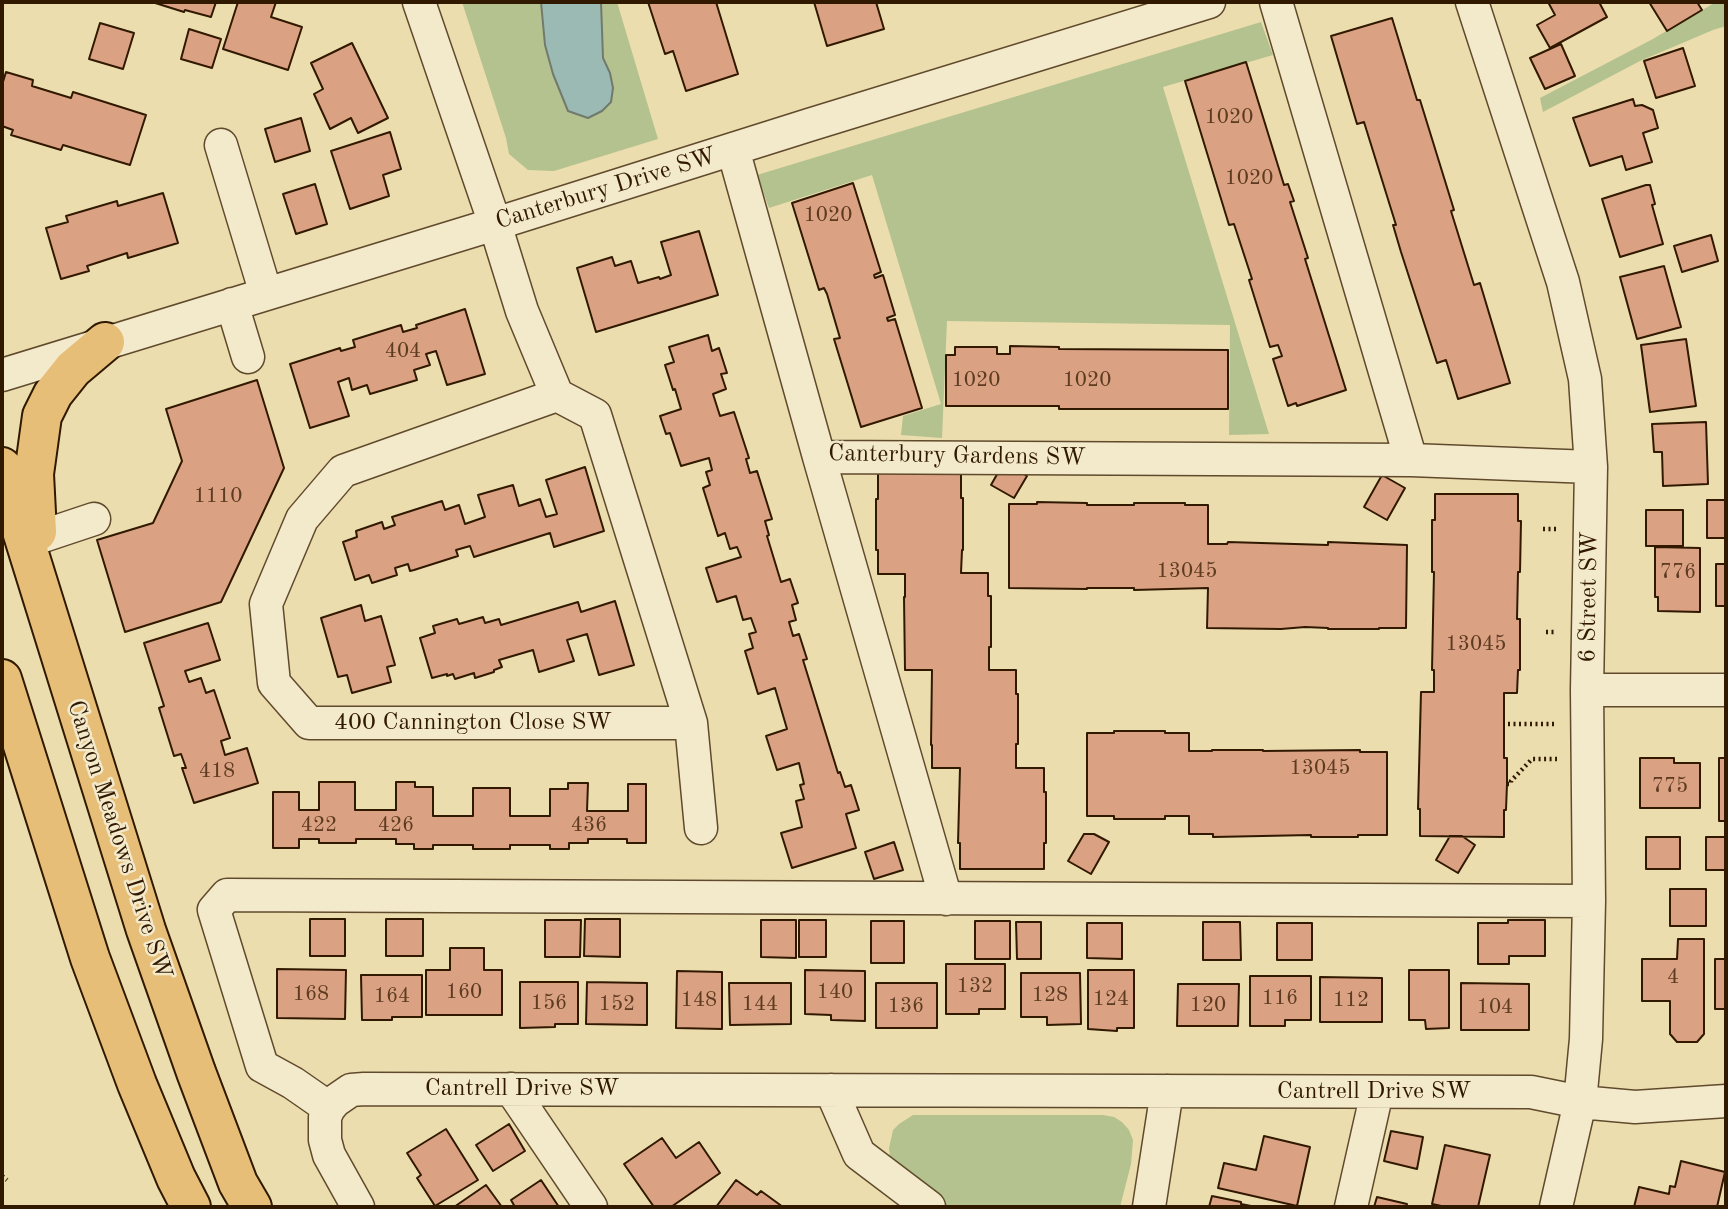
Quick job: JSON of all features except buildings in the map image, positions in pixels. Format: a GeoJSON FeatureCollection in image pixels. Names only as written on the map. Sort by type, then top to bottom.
{"type":"FeatureCollection","features":[{"type":"Feature","properties":{"kind":"main road"},"geometry":{"type":"LineString","coordinates":[[41,590],[34,474],[42,416],[53,394],[73,369],[105,342]]}},
{"type":"Feature","properties":{"kind":"main road","name":"Canyon Meadows Drive SW"},"geometry":{"type":"LineString","coordinates":[[2,467],[146,930],[238,1183],[251,1207]]}},
{"type":"Feature","properties":{"kind":"main road"},"geometry":{"type":"LineString","coordinates":[[2,680],[90,958],[137,1084],[191,1207]]}},
{"type":"Feature","properties":{"kind":"street"},"geometry":{"type":"LineString","coordinates":[[419,2],[522,311],[557,396],[596,415],[691,723],[701,828]]}},
{"type":"Feature","properties":{"kind":"street","name":"Canterbury Drive SW"},"geometry":{"type":"LineString","coordinates":[[2,375],[1209,2]]}},
{"type":"Feature","properties":{"kind":"street"},"geometry":{"type":"LineString","coordinates":[[1276,2],[1411,460]]}},
{"type":"Feature","properties":{"kind":"street","name":"6 Street SW"},"geometry":{"type":"LineString","coordinates":[[1472,2],[1563,282],[1586,379],[1591,467],[1586,1039],[1580,1101],[1556,1207]]}},
{"type":"Feature","properties":{"kind":"street"},"geometry":{"type":"LineString","coordinates":[[221,145],[267,294]]}},
{"type":"Feature","properties":{"kind":"street","name":"Canterbury Gardens SW"},"geometry":{"type":"LineString","coordinates":[[733,149],[819,457],[1411,460],[1591,467]]}},
{"type":"Feature","properties":{"kind":"street"},"geometry":{"type":"LineString","coordinates":[[232,304],[248,357]]}},
{"type":"Feature","properties":{"kind":"street","name":"400 Cannington Close SW"},"geometry":{"type":"LineString","coordinates":[[557,396],[343,471],[302,519],[267,604],[274,682],[309,723],[691,723]]}},
{"type":"Feature","properties":{"kind":"street"},"geometry":{"type":"LineString","coordinates":[[819,457],[946,899]]}},
{"type":"Feature","properties":{"kind":"street"},"geometry":{"type":"LineString","coordinates":[[37,538],[94,519]]}},
{"type":"Feature","properties":{"kind":"street"},"geometry":{"type":"LineString","coordinates":[[1587,690],[1726,690]]}},
{"type":"Feature","properties":{"kind":"street"},"geometry":{"type":"LineString","coordinates":[[358,1207],[328,1155],[325,1117],[329,1108],[262,1066],[214,910],[227,895],[1589,901]]}},
{"type":"Feature","properties":{"kind":"street"},"geometry":{"type":"LineString","coordinates":[[511,1089],[591,1207]]}},
{"type":"Feature","properties":{"kind":"street","name":"Cantrell Drive SW"},"geometry":{"type":"LineString","coordinates":[[329,1108],[351,1090],[511,1089],[1531,1092],[1635,1107],[1726,1101]]}},
{"type":"Feature","properties":{"kind":"street"},"geometry":{"type":"LineString","coordinates":[[831,1090],[859,1154],[929,1207]]}},
{"type":"Feature","properties":{"kind":"street"},"geometry":{"type":"LineString","coordinates":[[1149,1207],[1167,1091]]}},
{"type":"Feature","properties":{"kind":"street"},"geometry":{"type":"LineString","coordinates":[[1351,1207],[1377,1092]]}},
{"type":"Feature","properties":{"kind":"path"},"geometry":{"type":"LineString","coordinates":[[1543,529],[1556,529]]}},
{"type":"Feature","properties":{"kind":"path"},"geometry":{"type":"LineString","coordinates":[[1546,632],[1556,632]]}},
{"type":"Feature","properties":{"kind":"path"},"geometry":{"type":"LineString","coordinates":[[1508,724],[1556,724]]}},
{"type":"Feature","properties":{"kind":"path"},"geometry":{"type":"LineString","coordinates":[[1507,784],[1511,784],[1532,759],[1556,759]]}},
{"type":"Feature","properties":{"kind":"path"},"geometry":{"type":"LineString","coordinates":[[2,1176],[8,1180]]}},
{"type":"Feature","properties":{"kind":"green space"},"geometry":{"type":"Polygon","coordinates":[[[462,2],[617,2],[658,139],[554,171],[528,170],[509,154],[462,2]]]}},
{"type":"Feature","properties":{"kind":"green space"},"geometry":{"type":"Polygon","coordinates":[[[1716,2],[1726,2],[1726,26],[1640,61],[1543,112],[1540,98],[1651,40],[1716,2]]]}},
{"type":"Feature","properties":{"kind":"green space"},"geometry":{"type":"Polygon","coordinates":[[[1261,22],[1273,55],[1163,87],[1269,434],[1229,435],[1230,325],[947,321],[942,438],[901,435],[903,416],[941,404],[872,175],[769,208],[757,175],[1261,22]]]}},
{"type":"Feature","properties":{"kind":"green space"},"geometry":{"type":"Polygon","coordinates":[[[913,1115],[1114,1117],[1129,1130],[1133,1140],[1131,1164],[1120,1207],[948,1207],[901,1174],[890,1158],[893,1130],[913,1115]]]}},
{"type":"Feature","properties":{"kind":"water"},"geometry":{"type":"Polygon","coordinates":[[[541,2],[601,2],[603,58],[613,88],[611,102],[602,111],[588,118],[568,111],[553,74],[545,45],[541,2]]]}}]}
